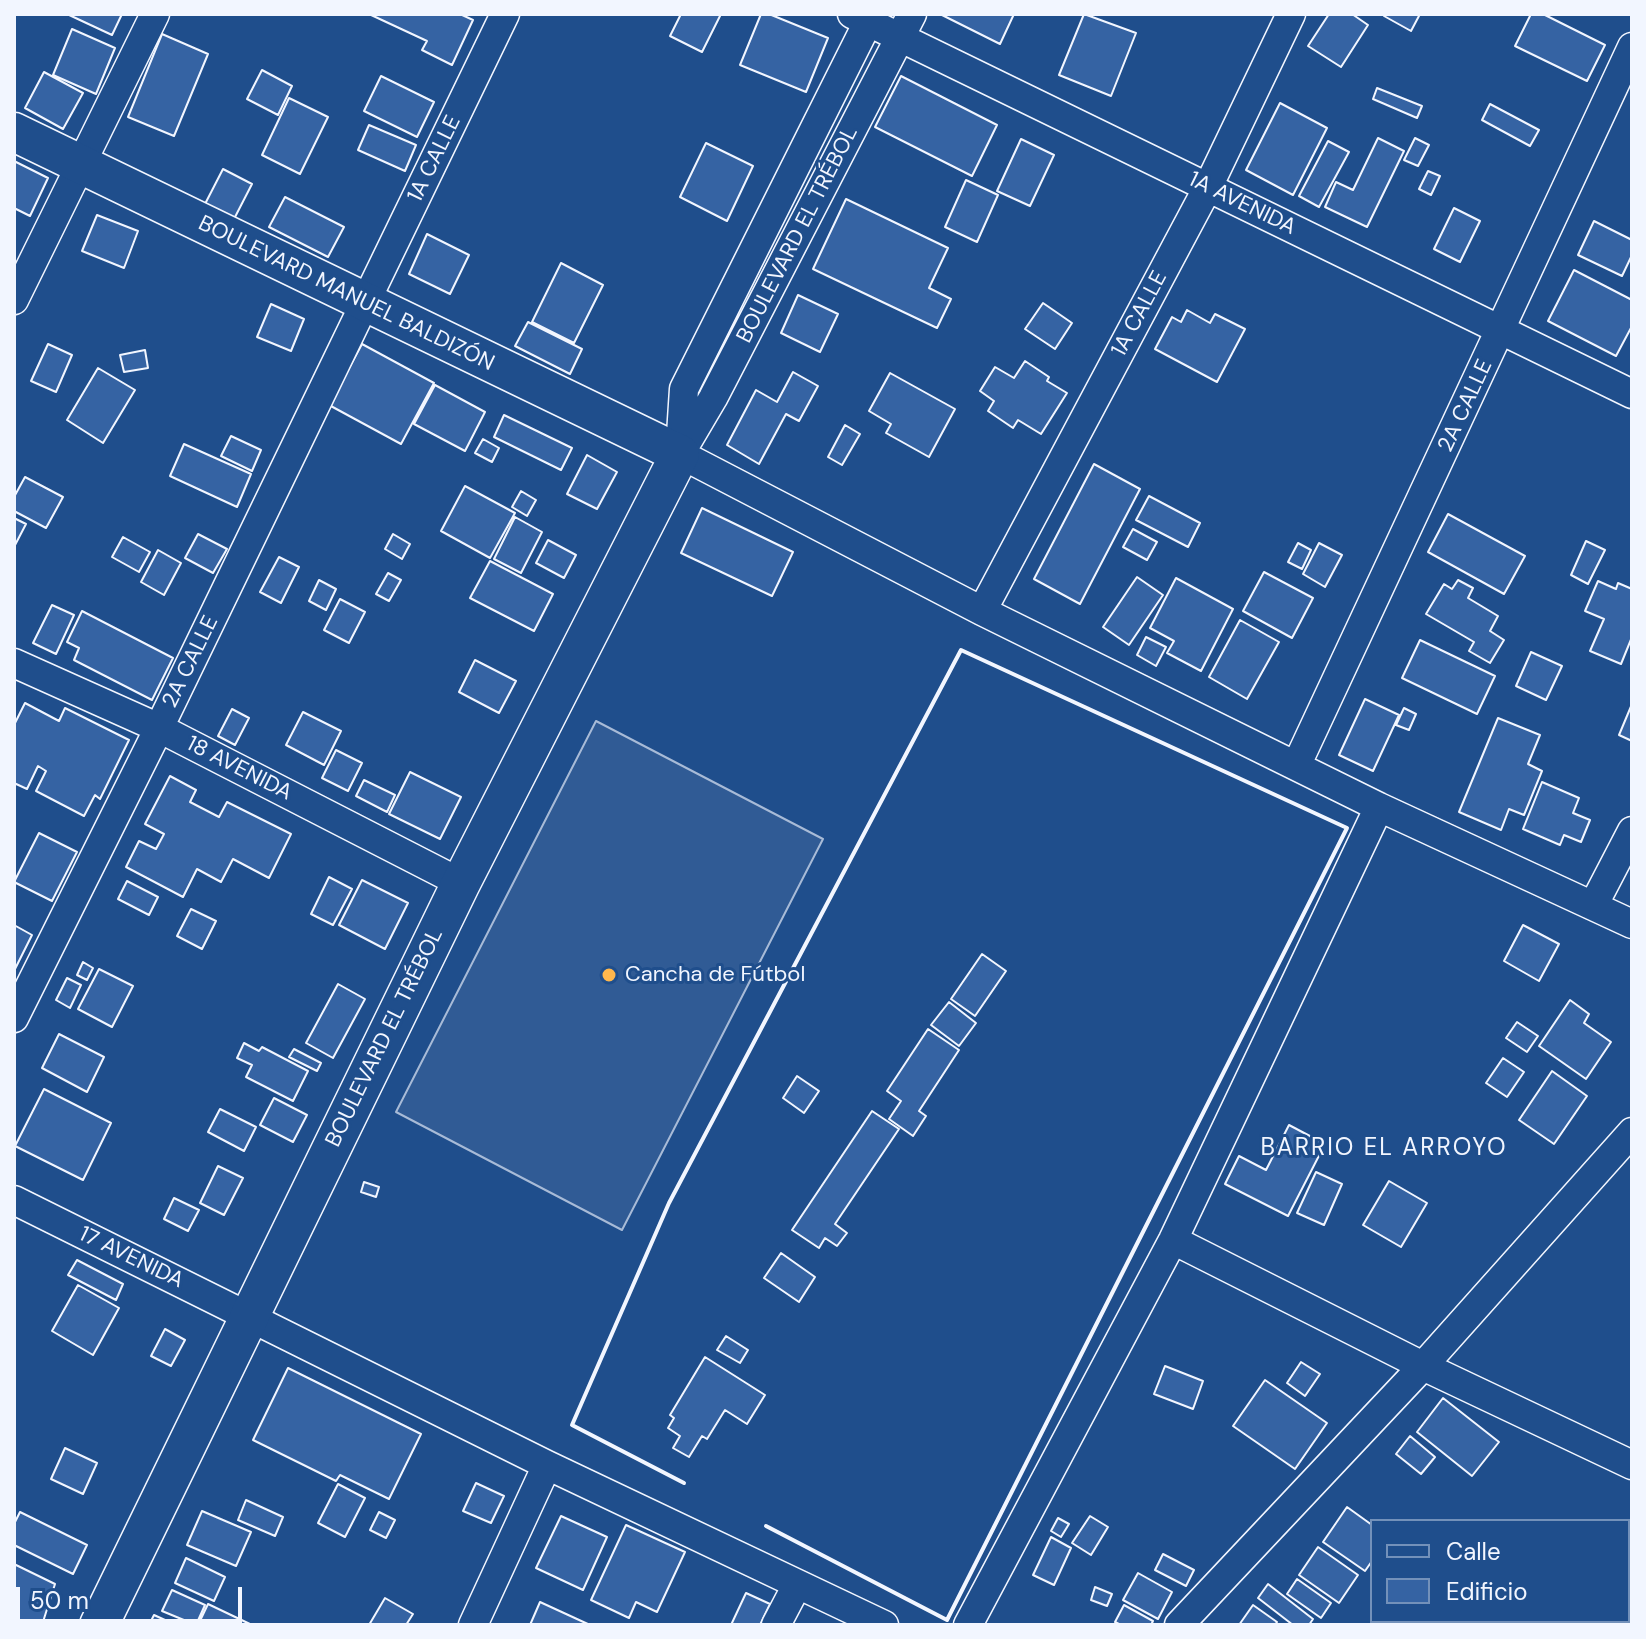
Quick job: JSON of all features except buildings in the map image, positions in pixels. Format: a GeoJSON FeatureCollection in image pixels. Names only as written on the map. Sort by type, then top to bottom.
{"type":"FeatureCollection","features":[{"type":"Feature","properties":{"kind":"main road","name":"BOULEVARD MANUEL BALDIZÓN"},"geometry":{"type":"LineString","coordinates":[[14,132],[366,305],[680,454]]}},
{"type":"Feature","properties":{"kind":"main road","name":"BOULEVARD EL TRÉBOL"},"geometry":{"type":"LineString","coordinates":[[99,1625],[461,883],[680,454]]}},
{"type":"Feature","properties":{"kind":"street"},"geometry":{"type":"LineString","coordinates":[[14,300],[155,14]]}},
{"type":"Feature","properties":{"kind":"street","name":"1A CALLE"},"geometry":{"type":"LineString","coordinates":[[366,305],[505,14]]}},
{"type":"Feature","properties":{"kind":"street","name":"1A CALLE"},"geometry":{"type":"LineString","coordinates":[[982,611],[1208,187],[1291,14]]}},
{"type":"Feature","properties":{"kind":"street","name":"1A AVENIDA"},"geometry":{"type":"LineString","coordinates":[[864,17],[906,26],[1208,187],[1632,394]]}},
{"type":"Feature","properties":{"kind":"street","name":"BOULEVARD EL TRÉBOL"},"geometry":{"type":"LineString","coordinates":[[680,454],[684,389],[864,17]]}},
{"type":"Feature","properties":{"kind":"street","name":"BOULEVARD EL TRÉBOL"},"geometry":{"type":"LineString","coordinates":[[680,454],[713,398],[906,26]]}},
{"type":"Feature","properties":{"kind":"street","name":"2A CALLE"},"geometry":{"type":"LineString","coordinates":[[1297,764],[1502,331],[1632,47]]}},
{"type":"Feature","properties":{"kind":"street","name":"2A CALLE"},"geometry":{"type":"LineString","coordinates":[[14,1018],[366,305]]}},
{"type":"Feature","properties":{"kind":"street"},"geometry":{"type":"LineString","coordinates":[[680,454],[982,611],[1379,807],[1632,924]]}},
{"type":"Feature","properties":{"kind":"street","name":"18 AVENIDA"},"geometry":{"type":"LineString","coordinates":[[14,663],[159,728],[461,883]]}},
{"type":"Feature","properties":{"kind":"street"},"geometry":{"type":"LineString","coordinates":[[968,1625],[1173,1240],[1379,807]]}},
{"type":"Feature","properties":{"kind":"street"},"geometry":{"type":"LineString","coordinates":[[1593,906],[1632,831]]}},
{"type":"Feature","properties":{"kind":"street"},"geometry":{"type":"LineString","coordinates":[[1179,1625],[1423,1366],[1632,1132]]}},
{"type":"Feature","properties":{"kind":"street","name":"17 AVENIDA"},"geometry":{"type":"LineString","coordinates":[[14,1200],[547,1465],[884,1625]]}},
{"type":"Feature","properties":{"kind":"street"},"geometry":{"type":"LineString","coordinates":[[1173,1240],[1423,1366],[1632,1465]]}},
{"type":"Feature","properties":{"kind":"street"},"geometry":{"type":"LineString","coordinates":[[473,1625],[547,1465]]}},
{"type":"Feature","properties":{"kind":"street"},"geometry":{"type":"LineString","coordinates":[[776,1625],[797,1585]]}},
{"type":"Feature","properties":{"kind":"shaded area","name":"Cancha de Fútbol"},"geometry":{"type":"Polygon","coordinates":[[[596,721],[823,839],[622,1230],[396,1112],[596,721]]]}},
{"type":"Feature","properties":{"kind":"wall"},"geometry":{"type":"LineString","coordinates":[[684,1483],[572,1425],[669,1203],[961,650],[1347,828],[947,1620],[766,1526]]}},
{"type":"Feature","properties":{"kind":"place","name":"Cancha de Fútbol"},"geometry":{"type":"Point","coordinates":[609,975]}},
{"type":"Feature","properties":{"kind":"district","name":"BARRIO EL ARROYO"},"geometry":{"type":"Point","coordinates":[1384,1149]}}]}
